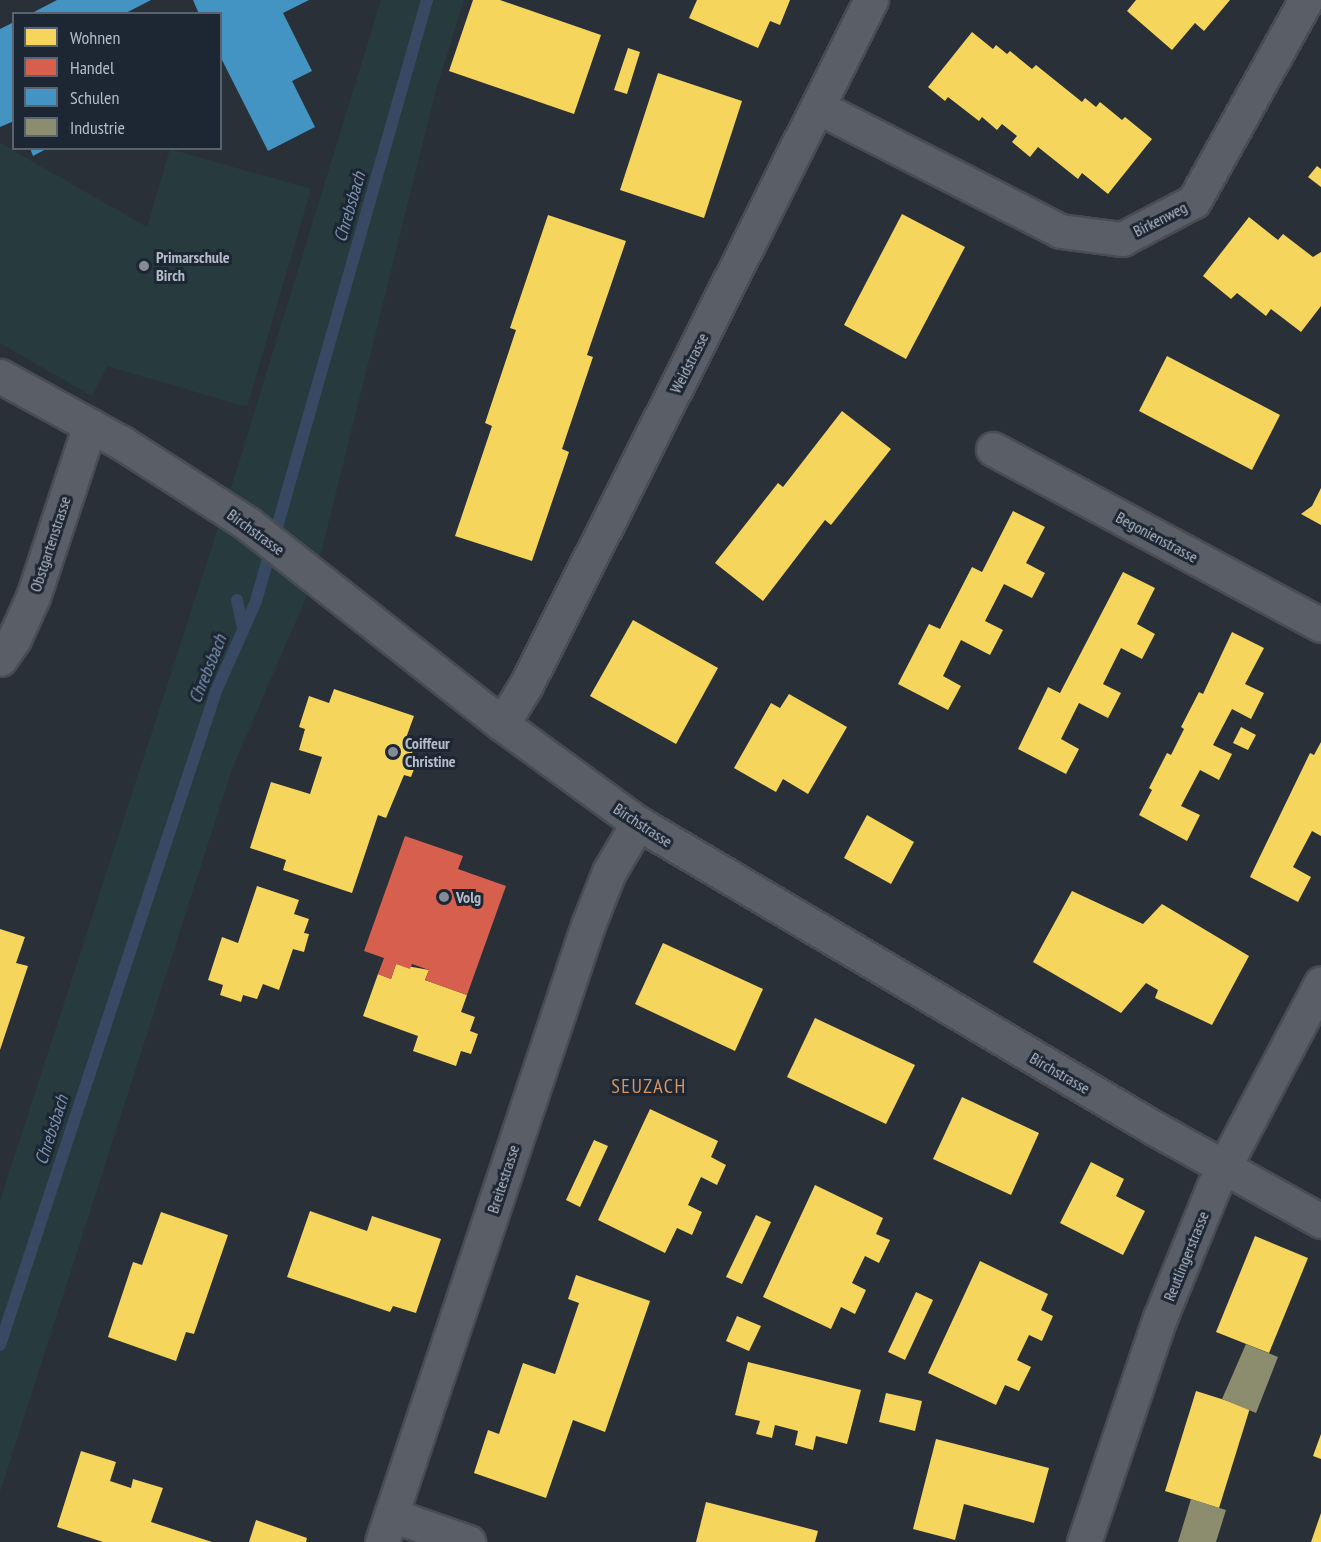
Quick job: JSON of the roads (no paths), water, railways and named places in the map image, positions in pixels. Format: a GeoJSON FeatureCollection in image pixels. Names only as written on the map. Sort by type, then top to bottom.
{"type":"FeatureCollection","features":[{"type":"Feature","properties":{"kind":"street","name":"Weidstrasse"},"geometry":{"type":"LineString","coordinates":[[502,724],[526,685],[871,0]]}},
{"type":"Feature","properties":{"kind":"street","name":"Birkenweg"},"geometry":{"type":"LineString","coordinates":[[818,107],[1060,231],[1122,238],[1194,201],[1306,0]]}},
{"type":"Feature","properties":{"kind":"street","name":"Birchstrasse"},"geometry":{"type":"LineString","coordinates":[[0,376],[90,425],[248,524],[502,724],[638,823],[1225,1168],[1321,1221]]}},
{"type":"Feature","properties":{"kind":"street","name":"Obstgartenstrasse"},"geometry":{"type":"LineString","coordinates":[[0,659],[14,639],[33,597],[90,425]]}},
{"type":"Feature","properties":{"kind":"street","name":"Begonienstrasse"},"geometry":{"type":"LineString","coordinates":[[993,449],[1321,625]]}},
{"type":"Feature","properties":{"kind":"street","name":"Breitestrasse"},"geometry":{"type":"LineString","coordinates":[[386,1528],[588,925],[609,872],[638,823]]}},
{"type":"Feature","properties":{"kind":"street","name":"Reutlingerstrasse"},"geometry":{"type":"LineString","coordinates":[[1084,1542],[1160,1318],[1225,1168],[1321,983]]}},
{"type":"Feature","properties":{"kind":"street"},"geometry":{"type":"LineString","coordinates":[[386,1528],[468,1542]]}},
{"type":"Feature","properties":{"kind":"waterway","name":"Chrebsbach"},"geometry":{"type":"LineString","coordinates":[[0,1345],[216,691],[256,601],[427,0]]}},
{"type":"Feature","properties":{"kind":"waterway"},"geometry":{"type":"LineString","coordinates":[[237,600],[243,629]]}},
{"type":"Feature","properties":{"kind":"place","name":"Primarschule Birch"},"geometry":{"type":"Point","coordinates":[144,266]}},
{"type":"Feature","properties":{"kind":"place","name":"Coiffeur Christine"},"geometry":{"type":"Point","coordinates":[393,752]}},
{"type":"Feature","properties":{"kind":"place","name":"Volg"},"geometry":{"type":"Point","coordinates":[444,897]}},
{"type":"Feature","properties":{"kind":"district","name":"SEUZACH"},"geometry":{"type":"Point","coordinates":[649,1086]}}]}
